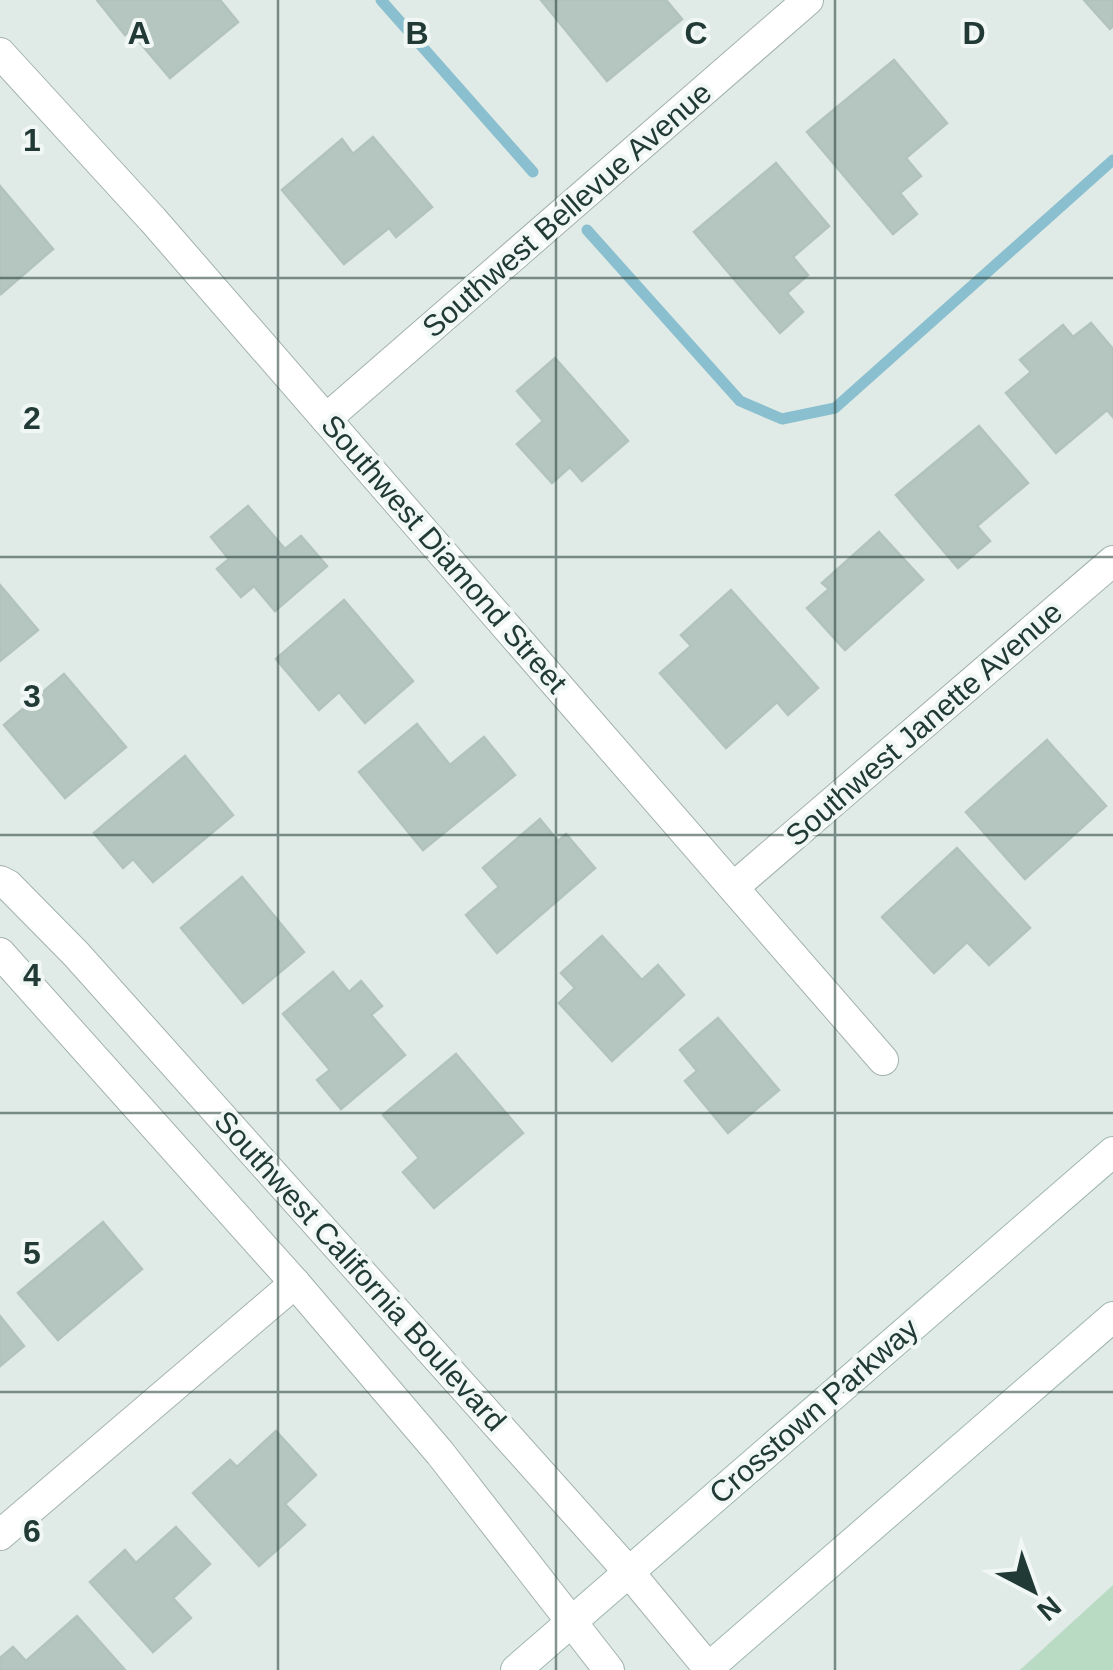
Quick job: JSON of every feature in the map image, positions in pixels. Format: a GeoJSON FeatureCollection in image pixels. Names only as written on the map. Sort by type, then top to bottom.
{"type":"FeatureCollection","features":[{"type":"Feature","properties":{"kind":"street","name":"Southwest Bellevue Avenue"},"geometry":{"type":"LineString","coordinates":[[326,419],[802,2]]}},
{"type":"Feature","properties":{"kind":"street","name":"Southwest Diamond Street"},"geometry":{"type":"LineString","coordinates":[[0,53],[152,220],[883,1060]]}},
{"type":"Feature","properties":{"kind":"street","name":"Southwest Janette Avenue"},"geometry":{"type":"LineString","coordinates":[[735,886],[1113,561]]}},
{"type":"Feature","properties":{"kind":"street","name":"Southwest California Boulevard"},"geometry":{"type":"LineString","coordinates":[[0,881],[90,969],[628,1571],[708,1669]]}},
{"type":"Feature","properties":{"kind":"street","name":"Southwest California Boulevard"},"geometry":{"type":"LineString","coordinates":[[0,953],[295,1283],[440,1453],[609,1670]]}},
{"type":"Feature","properties":{"kind":"street","name":"Crosstown Parkway"},"geometry":{"type":"LineString","coordinates":[[516,1670],[1113,1152]]}},
{"type":"Feature","properties":{"kind":"street"},"geometry":{"type":"LineString","coordinates":[[0,1534],[295,1283]]}},
{"type":"Feature","properties":{"kind":"street"},"geometry":{"type":"LineString","coordinates":[[708,1669],[1113,1317]]}},
{"type":"Feature","properties":{"kind":"green space"},"geometry":{"type":"Polygon","coordinates":[[[1113,1585],[1113,1670],[1020,1670],[1113,1585]]]}},
{"type":"Feature","properties":{"kind":"building"},"geometry":{"type":"Polygon","coordinates":[[[97,0],[220,0],[238,22],[170,78],[130,31],[125,35],[97,0]]]}},
{"type":"Feature","properties":{"kind":"building"},"geometry":{"type":"Polygon","coordinates":[[[541,0],[666,0],[682,19],[607,81],[541,0]]]}},
{"type":"Feature","properties":{"kind":"building"},"geometry":{"type":"Polygon","coordinates":[[[1084,0],[1113,0],[1110,29],[1084,0]]]}},
{"type":"Feature","properties":{"kind":"building"},"geometry":{"type":"Polygon","coordinates":[[[894,60],[947,123],[906,158],[921,176],[900,193],[917,214],[893,234],[807,132],[894,60]]]}},
{"type":"Feature","properties":{"kind":"building"},"geometry":{"type":"Polygon","coordinates":[[[373,137],[432,207],[396,237],[389,228],[344,264],[282,190],[342,139],[353,154],[373,137]]]}},
{"type":"Feature","properties":{"kind":"building"},"geometry":{"type":"Polygon","coordinates":[[[776,163],[829,226],[793,257],[808,275],[787,293],[803,312],[780,333],[694,232],[776,163]]]}},
{"type":"Feature","properties":{"kind":"building"},"geometry":{"type":"Polygon","coordinates":[[[0,186],[53,249],[1,294],[0,292],[0,186]]]}},
{"type":"Feature","properties":{"kind":"building"},"geometry":{"type":"Polygon","coordinates":[[[1091,323],[1113,349],[1113,417],[1107,410],[1056,453],[1006,393],[1031,372],[1020,360],[1063,325],[1073,337],[1091,323]]]}},
{"type":"Feature","properties":{"kind":"building"},"geometry":{"type":"Polygon","coordinates":[[[555,358],[628,441],[582,481],[570,467],[552,483],[517,444],[543,421],[517,391],[555,358]]]}},
{"type":"Feature","properties":{"kind":"building"},"geometry":{"type":"Polygon","coordinates":[[[979,426],[1028,483],[977,526],[990,541],[958,568],[896,495],[979,426]]]}},
{"type":"Feature","properties":{"kind":"building"},"geometry":{"type":"Polygon","coordinates":[[[248,506],[285,549],[301,536],[327,566],[275,611],[254,586],[241,597],[217,569],[229,559],[211,537],[248,506]]]}},
{"type":"Feature","properties":{"kind":"building"},"geometry":{"type":"Polygon","coordinates":[[[879,532],[923,580],[845,650],[807,608],[829,589],[822,583],[879,532]]]}},
{"type":"Feature","properties":{"kind":"building"},"geometry":{"type":"Polygon","coordinates":[[[0,585],[38,630],[0,661],[0,585]]]}},
{"type":"Feature","properties":{"kind":"building"},"geometry":{"type":"Polygon","coordinates":[[[731,590],[818,688],[788,715],[777,702],[726,748],[660,673],[691,646],[681,635],[731,590]]]}},
{"type":"Feature","properties":{"kind":"building"},"geometry":{"type":"Polygon","coordinates":[[[344,600],[413,681],[365,723],[339,692],[319,710],[276,659],[344,600]]]}},
{"type":"Feature","properties":{"kind":"building"},"geometry":{"type":"Polygon","coordinates":[[[64,674],[126,747],[65,798],[4,725],[64,674]]]}},
{"type":"Feature","properties":{"kind":"building"},"geometry":{"type":"Polygon","coordinates":[[[417,724],[450,765],[484,737],[515,775],[423,850],[359,772],[417,724]]]}},
{"type":"Feature","properties":{"kind":"building"},"geometry":{"type":"Polygon","coordinates":[[[1047,740],[1106,806],[1025,879],[966,812],[1047,740]]]}},
{"type":"Feature","properties":{"kind":"building"},"geometry":{"type":"Polygon","coordinates":[[[185,756],[233,815],[153,882],[133,859],[123,868],[94,833],[185,756]]]}},
{"type":"Feature","properties":{"kind":"building"},"geometry":{"type":"Polygon","coordinates":[[[540,819],[558,841],[566,834],[595,868],[497,953],[466,915],[499,887],[483,868],[540,819]]]}},
{"type":"Feature","properties":{"kind":"building"},"geometry":{"type":"Polygon","coordinates":[[[957,848],[1030,928],[989,965],[967,942],[934,973],[882,917],[957,848]]]}},
{"type":"Feature","properties":{"kind":"building"},"geometry":{"type":"Polygon","coordinates":[[[242,877],[304,952],[243,1003],[181,928],[242,877]]]}},
{"type":"Feature","properties":{"kind":"building"},"geometry":{"type":"Polygon","coordinates":[[[602,936],[642,980],[658,965],[684,995],[612,1061],[559,1003],[575,988],[561,973],[602,936]]]}},
{"type":"Feature","properties":{"kind":"building"},"geometry":{"type":"Polygon","coordinates":[[[333,972],[349,992],[361,981],[382,1006],[371,1015],[405,1055],[341,1109],[317,1080],[330,1070],[283,1014],[333,972]]]}},
{"type":"Feature","properties":{"kind":"building"},"geometry":{"type":"Polygon","coordinates":[[[718,1018],[779,1090],[728,1133],[685,1081],[697,1071],[680,1050],[718,1018]]]}},
{"type":"Feature","properties":{"kind":"building"},"geometry":{"type":"Polygon","coordinates":[[[456,1054],[523,1133],[434,1208],[403,1172],[419,1158],[383,1115],[456,1054]]]}},
{"type":"Feature","properties":{"kind":"building"},"geometry":{"type":"Polygon","coordinates":[[[103,1222],[142,1269],[58,1340],[18,1293],[103,1222]]]}},
{"type":"Feature","properties":{"kind":"building"},"geometry":{"type":"Polygon","coordinates":[[[0,1316],[24,1346],[0,1366],[0,1316]]]}},
{"type":"Feature","properties":{"kind":"building"},"geometry":{"type":"Polygon","coordinates":[[[276,1431],[316,1475],[285,1504],[305,1525],[259,1566],[193,1493],[230,1460],[237,1467],[276,1431]]]}},
{"type":"Feature","properties":{"kind":"building"},"geometry":{"type":"Polygon","coordinates":[[[176,1527],[210,1564],[173,1598],[191,1618],[153,1652],[90,1582],[125,1550],[136,1563],[176,1527]]]}},
{"type":"Feature","properties":{"kind":"building"},"geometry":{"type":"Polygon","coordinates":[[[77,1616],[125,1670],[0,1670],[0,1658],[13,1647],[26,1661],[77,1616]]]}},
{"type":"Feature","properties":{"kind":"waterway"},"geometry":{"type":"LineString","coordinates":[[381,0],[533,172]]}},
{"type":"Feature","properties":{"kind":"waterway"},"geometry":{"type":"LineString","coordinates":[[587,230],[740,401],[782,419],[835,408],[1113,160]]}}]}
